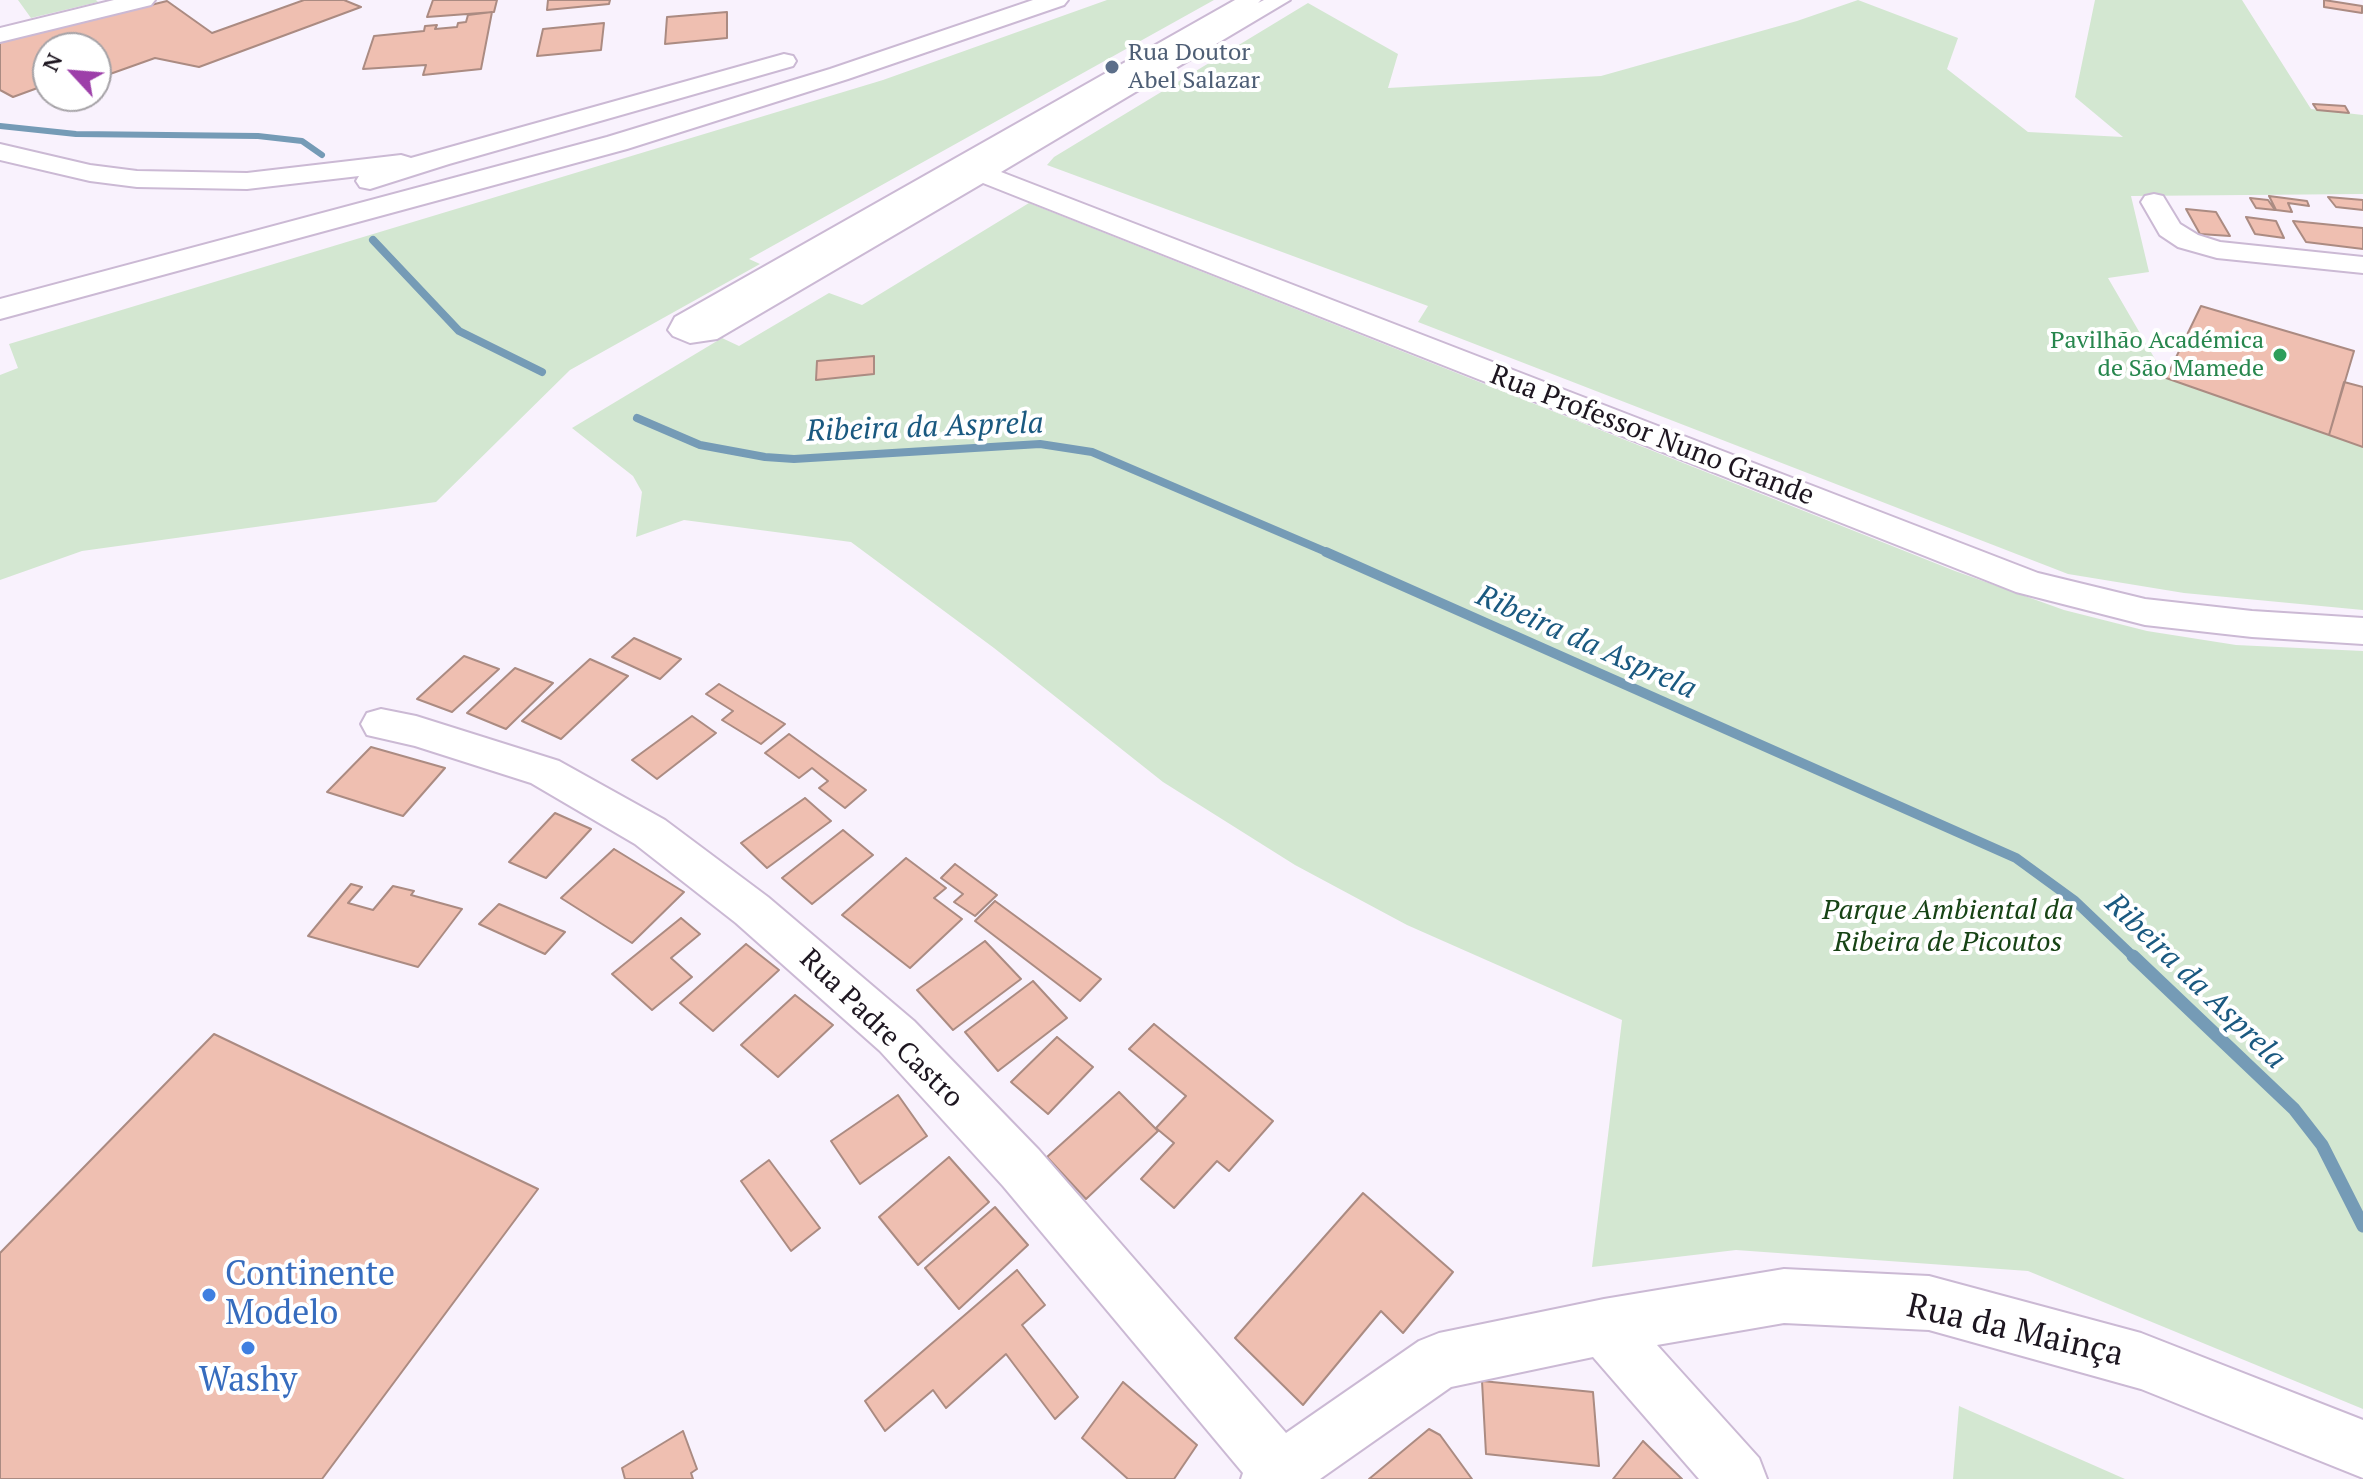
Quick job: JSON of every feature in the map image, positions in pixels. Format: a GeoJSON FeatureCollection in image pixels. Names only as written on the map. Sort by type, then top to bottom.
{"type":"FeatureCollection","features":[{"type":"Feature","properties":{"kind":"main road"},"geometry":{"type":"LineString","coordinates":[[0,35],[143,0]]}},
{"type":"Feature","properties":{"kind":"main road"},"geometry":{"type":"LineString","coordinates":[[0,309],[617,143],[839,74],[1056,0]]}},
{"type":"Feature","properties":{"kind":"main road"},"geometry":{"type":"LineString","coordinates":[[210,224],[361,185],[439,158],[808,54]]}},
{"type":"Feature","properties":{"kind":"main road"},"geometry":{"type":"LineString","coordinates":[[0,152],[48,165],[137,179],[221,181],[304,176],[439,158]]}},
{"type":"Feature","properties":{"kind":"main road"},"geometry":{"type":"LineString","coordinates":[[0,330],[171,263]]}},
{"type":"Feature","properties":{"kind":"street"},"geometry":{"type":"LineString","coordinates":[[1250,0],[971,169],[707,333],[690,334],[683,330],[685,323],[971,169],[1279,0]]}},
{"type":"Feature","properties":{"kind":"street","name":"Rua Professor Nuno Grande"},"geometry":{"type":"LineString","coordinates":[[971,169],[2029,583],[2145,612],[2252,624],[2363,631]]}},
{"type":"Feature","properties":{"kind":"street"},"geometry":{"type":"LineString","coordinates":[[2154,202],[2170,229],[2188,241],[2217,250],[2363,265]]}},
{"type":"Feature","properties":{"kind":"street","name":"Rua Padre Castro"},"geometry":{"type":"LineString","coordinates":[[381,724],[416,731],[545,772],[650,832],[752,910],[907,1047],[1021,1168],[1275,1475]]}},
{"type":"Feature","properties":{"kind":"street","name":"Rua da Mainça"},"geometry":{"type":"LineString","coordinates":[[1275,1475],[1439,1361],[1604,1327],[1784,1296],[1929,1303],[2141,1361],[2363,1449]]}},
{"type":"Feature","properties":{"kind":"street"},"geometry":{"type":"LineString","coordinates":[[1604,1327],[1738,1479]]}},
{"type":"Feature","properties":{"kind":"green space"},"geometry":{"type":"Polygon","coordinates":[[[18,0],[96,0],[98,2],[31,18],[18,0]]]}},
{"type":"Feature","properties":{"kind":"green space"},"geometry":{"type":"Polygon","coordinates":[[[1107,0],[1214,0],[749,259],[760,264],[570,370],[436,502],[82,551],[0,580],[0,375],[18,368],[9,344],[883,80],[1107,0]]]}},
{"type":"Feature","properties":{"kind":"green space"},"geometry":{"type":"Polygon","coordinates":[[[1858,0],[1958,38],[1947,69],[2028,132],[2123,137],[2075,97],[2095,0],[2242,0],[2311,109],[2363,115],[2363,194],[2131,196],[2149,272],[2108,278],[2166,378],[2363,447],[2363,610],[2184,593],[2068,574],[1418,322],[1428,306],[1047,165],[1054,157],[1308,3],[1398,54],[1388,88],[1601,76],[1797,21],[1858,0]]]}},
{"type":"Feature","properties":{"kind":"green space","name":"Parque Ambiental da Ribeira de Picoutos"},"geometry":{"type":"Polygon","coordinates":[[[1029,203],[1955,571],[2064,610],[2147,631],[2236,645],[2363,651],[2363,1409],[2028,1271],[1736,1250],[1592,1267],[1622,1020],[1407,925],[1295,865],[1163,782],[994,648],[851,542],[684,520],[636,537],[642,492],[633,476],[572,428],[722,338],[739,346],[829,293],[862,305],[1029,203]]]}},
{"type":"Feature","properties":{"kind":"green space"},"geometry":{"type":"Polygon","coordinates":[[[1959,1406],[2125,1479],[1953,1479],[1959,1406]]]}},
{"type":"Feature","properties":{"kind":"building"},"geometry":{"type":"Polygon","coordinates":[[[304,0],[344,0],[361,7],[199,67],[155,58],[112,73],[112,32],[41,32],[167,1],[212,33],[304,0]]]}},
{"type":"Feature","properties":{"kind":"building"},"geometry":{"type":"Polygon","coordinates":[[[433,0],[497,0],[494,12],[427,17],[433,0]]]}},
{"type":"Feature","properties":{"kind":"building"},"geometry":{"type":"Polygon","coordinates":[[[548,0],[610,0],[609,4],[547,10],[548,0]]]}},
{"type":"Feature","properties":{"kind":"building"},"geometry":{"type":"Polygon","coordinates":[[[2324,0],[2362,6],[2362,13],[2324,7],[2324,0]]]}},
{"type":"Feature","properties":{"kind":"building"},"geometry":{"type":"Polygon","coordinates":[[[492,12],[481,69],[423,75],[426,65],[363,69],[374,36],[424,31],[425,26],[437,25],[435,29],[457,27],[458,23],[466,22],[468,15],[492,12]]]}},
{"type":"Feature","properties":{"kind":"building"},"geometry":{"type":"Polygon","coordinates":[[[727,12],[727,38],[665,44],[667,17],[727,12]]]}},
{"type":"Feature","properties":{"kind":"building"},"geometry":{"type":"Polygon","coordinates":[[[604,23],[601,50],[537,56],[543,29],[604,23]]]}},
{"type":"Feature","properties":{"kind":"building"},"geometry":{"type":"Polygon","coordinates":[[[32,34],[32,90],[13,97],[0,90],[0,42],[32,34]]]}},
{"type":"Feature","properties":{"kind":"building"},"geometry":{"type":"Polygon","coordinates":[[[2313,104],[2345,106],[2349,113],[2317,110],[2313,104]]]}},
{"type":"Feature","properties":{"kind":"building"},"geometry":{"type":"Polygon","coordinates":[[[2269,196],[2307,201],[2309,206],[2288,203],[2292,212],[2276,210],[2269,196]]]}},
{"type":"Feature","properties":{"kind":"building"},"geometry":{"type":"Polygon","coordinates":[[[2328,197],[2363,200],[2363,210],[2336,207],[2328,197]]]}},
{"type":"Feature","properties":{"kind":"building"},"geometry":{"type":"Polygon","coordinates":[[[2250,198],[2268,200],[2275,210],[2256,208],[2250,198]]]}},
{"type":"Feature","properties":{"kind":"building"},"geometry":{"type":"Polygon","coordinates":[[[2186,209],[2216,212],[2230,236],[2200,234],[2186,209]]]}},
{"type":"Feature","properties":{"kind":"building"},"geometry":{"type":"Polygon","coordinates":[[[2246,217],[2276,221],[2284,238],[2255,234],[2246,217]]]}},
{"type":"Feature","properties":{"kind":"building"},"geometry":{"type":"Polygon","coordinates":[[[2293,221],[2363,228],[2363,249],[2306,242],[2293,221]]]}},
{"type":"Feature","properties":{"kind":"building"},"geometry":{"type":"Polygon","coordinates":[[[2201,306],[2354,351],[2329,435],[2166,378],[2201,306]]]}},
{"type":"Feature","properties":{"kind":"building"},"geometry":{"type":"Polygon","coordinates":[[[874,356],[874,374],[816,380],[817,361],[874,356]]]}},
{"type":"Feature","properties":{"kind":"building"},"geometry":{"type":"Polygon","coordinates":[[[2344,382],[2363,387],[2363,447],[2329,435],[2344,382]]]}},
{"type":"Feature","properties":{"kind":"building"},"geometry":{"type":"Polygon","coordinates":[[[634,638],[681,659],[660,679],[612,657],[634,638]]]}},
{"type":"Feature","properties":{"kind":"building"},"geometry":{"type":"Polygon","coordinates":[[[464,656],[499,669],[452,712],[417,699],[464,656]]]}},
{"type":"Feature","properties":{"kind":"building"},"geometry":{"type":"Polygon","coordinates":[[[590,659],[628,676],[561,739],[522,721],[590,659]]]}},
{"type":"Feature","properties":{"kind":"building"},"geometry":{"type":"Polygon","coordinates":[[[515,668],[553,683],[506,729],[467,713],[515,668]]]}},
{"type":"Feature","properties":{"kind":"building"},"geometry":{"type":"Polygon","coordinates":[[[719,684],[785,724],[761,744],[722,720],[733,711],[706,694],[719,684]]]}},
{"type":"Feature","properties":{"kind":"building"},"geometry":{"type":"Polygon","coordinates":[[[692,716],[716,733],[657,779],[632,760],[692,716]]]}},
{"type":"Feature","properties":{"kind":"building"},"geometry":{"type":"Polygon","coordinates":[[[789,734],[866,790],[845,808],[819,788],[828,781],[812,768],[799,778],[765,753],[789,734]]]}},
{"type":"Feature","properties":{"kind":"building"},"geometry":{"type":"Polygon","coordinates":[[[371,747],[445,768],[403,816],[327,792],[371,747]]]}},
{"type":"Feature","properties":{"kind":"building"},"geometry":{"type":"Polygon","coordinates":[[[805,798],[831,821],[767,868],[741,843],[805,798]]]}},
{"type":"Feature","properties":{"kind":"building"},"geometry":{"type":"Polygon","coordinates":[[[555,813],[591,829],[546,878],[509,862],[555,813]]]}},
{"type":"Feature","properties":{"kind":"building"},"geometry":{"type":"Polygon","coordinates":[[[843,830],[873,855],[812,904],[782,878],[843,830]]]}},
{"type":"Feature","properties":{"kind":"building"},"geometry":{"type":"Polygon","coordinates":[[[614,849],[684,892],[632,943],[561,898],[614,849]]]}},
{"type":"Feature","properties":{"kind":"building"},"geometry":{"type":"Polygon","coordinates":[[[906,858],[946,888],[934,898],[962,919],[910,968],[842,915],[906,858]]]}},
{"type":"Feature","properties":{"kind":"building"},"geometry":{"type":"Polygon","coordinates":[[[955,864],[997,895],[975,916],[954,902],[963,894],[941,878],[955,864]]]}},
{"type":"Feature","properties":{"kind":"building"},"geometry":{"type":"Polygon","coordinates":[[[351,884],[362,887],[348,903],[373,910],[393,886],[414,891],[411,895],[462,909],[418,967],[308,936],[351,884]]]}},
{"type":"Feature","properties":{"kind":"building"},"geometry":{"type":"Polygon","coordinates":[[[995,901],[1101,979],[1080,1001],[975,921],[995,901]]]}},
{"type":"Feature","properties":{"kind":"building"},"geometry":{"type":"Polygon","coordinates":[[[499,904],[565,932],[545,954],[479,924],[499,904]]]}},
{"type":"Feature","properties":{"kind":"building"},"geometry":{"type":"Polygon","coordinates":[[[681,918],[700,934],[671,958],[692,977],[652,1010],[612,974],[681,918]]]}},
{"type":"Feature","properties":{"kind":"building"},"geometry":{"type":"Polygon","coordinates":[[[985,941],[1021,979],[953,1030],[917,990],[985,941]]]}},
{"type":"Feature","properties":{"kind":"building"},"geometry":{"type":"Polygon","coordinates":[[[746,944],[779,970],[713,1031],[680,1003],[746,944]]]}},
{"type":"Feature","properties":{"kind":"building"},"geometry":{"type":"Polygon","coordinates":[[[1033,981],[1067,1018],[998,1071],[965,1032],[1033,981]]]}},
{"type":"Feature","properties":{"kind":"building"},"geometry":{"type":"Polygon","coordinates":[[[795,995],[833,1025],[778,1077],[741,1045],[795,995]]]}},
{"type":"Feature","properties":{"kind":"building"},"geometry":{"type":"Polygon","coordinates":[[[1154,1024],[1273,1121],[1229,1171],[1217,1161],[1174,1208],[1141,1179],[1174,1143],[1156,1128],[1186,1096],[1129,1049],[1154,1024]]]}},
{"type":"Feature","properties":{"kind":"building"},"geometry":{"type":"Polygon","coordinates":[[[214,1034],[538,1189],[322,1479],[0,1479],[0,1253],[214,1034]]]}},
{"type":"Feature","properties":{"kind":"building"},"geometry":{"type":"Polygon","coordinates":[[[1057,1037],[1093,1067],[1048,1114],[1011,1082],[1057,1037]]]}},
{"type":"Feature","properties":{"kind":"building"},"geometry":{"type":"Polygon","coordinates":[[[1119,1092],[1158,1131],[1086,1199],[1047,1157],[1119,1092]]]}},
{"type":"Feature","properties":{"kind":"building"},"geometry":{"type":"Polygon","coordinates":[[[898,1095],[927,1136],[860,1184],[831,1141],[898,1095]]]}},
{"type":"Feature","properties":{"kind":"building"},"geometry":{"type":"Polygon","coordinates":[[[949,1157],[989,1202],[918,1265],[879,1217],[949,1157]]]}},
{"type":"Feature","properties":{"kind":"building"},"geometry":{"type":"Polygon","coordinates":[[[769,1160],[820,1228],[791,1251],[741,1181],[769,1160]]]}},
{"type":"Feature","properties":{"kind":"building"},"geometry":{"type":"Polygon","coordinates":[[[1363,1193],[1453,1272],[1403,1333],[1381,1311],[1303,1405],[1235,1338],[1363,1193]]]}},
{"type":"Feature","properties":{"kind":"building"},"geometry":{"type":"Polygon","coordinates":[[[995,1207],[1028,1245],[959,1309],[925,1268],[995,1207]]]}},
{"type":"Feature","properties":{"kind":"building"},"geometry":{"type":"Polygon","coordinates":[[[1017,1270],[1045,1305],[1022,1325],[1078,1397],[1055,1419],[1006,1354],[946,1408],[933,1390],[885,1431],[865,1401],[1017,1270]]]}},
{"type":"Feature","properties":{"kind":"building"},"geometry":{"type":"Polygon","coordinates":[[[1482,1381],[1593,1392],[1599,1466],[1486,1454],[1482,1381]]]}},
{"type":"Feature","properties":{"kind":"building"},"geometry":{"type":"Polygon","coordinates":[[[1123,1382],[1197,1445],[1174,1479],[1128,1479],[1082,1438],[1123,1382]]]}},
{"type":"Feature","properties":{"kind":"building"},"geometry":{"type":"Polygon","coordinates":[[[1429,1429],[1440,1435],[1472,1479],[1369,1479],[1429,1429]]]}},
{"type":"Feature","properties":{"kind":"building"},"geometry":{"type":"Polygon","coordinates":[[[683,1431],[697,1469],[691,1473],[693,1479],[625,1479],[622,1468],[683,1431]]]}},
{"type":"Feature","properties":{"kind":"building"},"geometry":{"type":"Polygon","coordinates":[[[1643,1441],[1682,1479],[1613,1479],[1643,1441]]]}},
{"type":"Feature","properties":{"kind":"waterway","name":"Ribeira da Asprela"},"geometry":{"type":"LineString","coordinates":[[0,126],[76,134],[258,136],[302,141],[322,155]]}},
{"type":"Feature","properties":{"kind":"waterway","name":"Ribeira da Asprela"},"geometry":{"type":"LineString","coordinates":[[375,242],[373,240],[459,331],[542,372]]}},
{"type":"Feature","properties":{"kind":"waterway","name":"Ribeira da Asprela"},"geometry":{"type":"LineString","coordinates":[[637,418],[700,445],[765,457],[794,459],[1040,444],[1092,452],[1331,554]]}},
{"type":"Feature","properties":{"kind":"waterway","name":"Ribeira da Asprela"},"geometry":{"type":"LineString","coordinates":[[1326,552],[2016,858],[2075,901],[2135,958]]}},
{"type":"Feature","properties":{"kind":"waterway","name":"Ribeira da Asprela"},"geometry":{"type":"LineString","coordinates":[[2133,956],[2294,1109],[2322,1145],[2363,1226]]}},
{"type":"Feature","properties":{"kind":"place","name":"Rua Doutor Abel Salazar"},"geometry":{"type":"Point","coordinates":[1112,67]}},
{"type":"Feature","properties":{"kind":"place","name":"Pavilhão Académica de São Mamede"},"geometry":{"type":"Point","coordinates":[2280,355]}},
{"type":"Feature","properties":{"kind":"place","name":"Continente Modelo"},"geometry":{"type":"Point","coordinates":[209,1295]}},
{"type":"Feature","properties":{"kind":"place","name":"Washy"},"geometry":{"type":"Point","coordinates":[248,1348]}}]}
